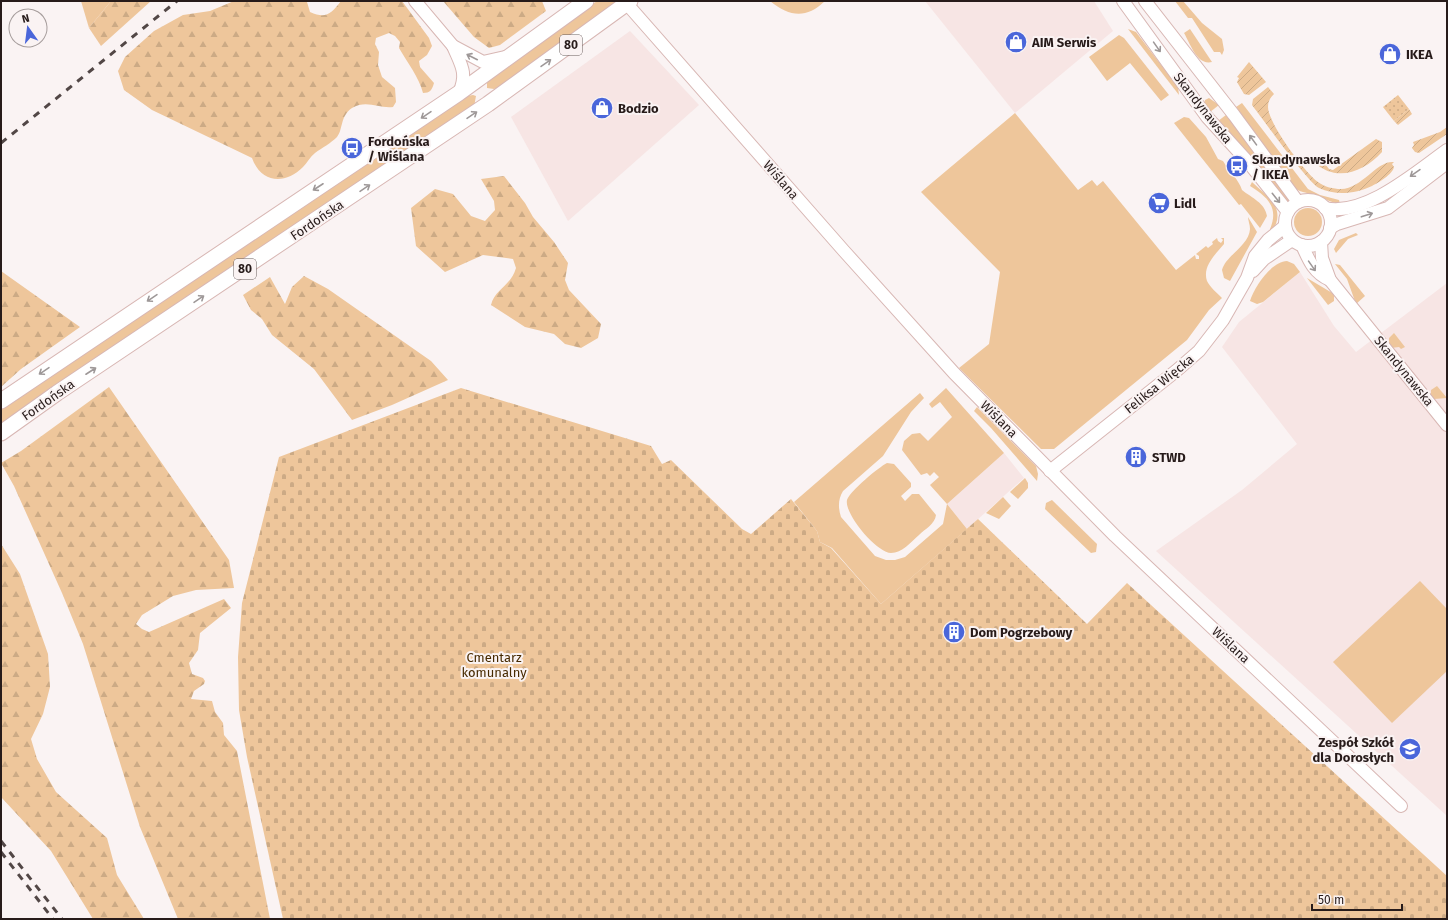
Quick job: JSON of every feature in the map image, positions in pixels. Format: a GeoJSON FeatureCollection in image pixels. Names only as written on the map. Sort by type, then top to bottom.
{"type":"FeatureCollection","features":[{"type":"Feature","properties":{"kind":"main road","name":"Fordońska"},"geometry":{"type":"LineString","coordinates":[[1,400],[459,93],[586,1]]}},
{"type":"Feature","properties":{"kind":"main road","name":"Fordońska"},"geometry":{"type":"LineString","coordinates":[[1,433],[58,393],[488,104],[629,2]]}},
{"type":"Feature","properties":{"kind":"street"},"geometry":{"type":"LineString","coordinates":[[416,1],[453,46],[464,74],[464,81],[459,93]]}},
{"type":"Feature","properties":{"kind":"street","name":"Skandynawska"},"geometry":{"type":"LineString","coordinates":[[1123,1],[1207,117],[1248,162],[1288,212]]}},
{"type":"Feature","properties":{"kind":"street","name":"Skandynawska"},"geometry":{"type":"LineString","coordinates":[[1145,1],[1234,115],[1298,202]]}},
{"type":"Feature","properties":{"kind":"street","name":"Wiślana"},"geometry":{"type":"LineString","coordinates":[[629,2],[844,251],[954,373],[1115,536],[1401,806]]}},
{"type":"Feature","properties":{"kind":"street"},"geometry":{"type":"LineString","coordinates":[[453,46],[483,62],[505,57],[519,50]]}},
{"type":"Feature","properties":{"kind":"street"},"geometry":{"type":"LineString","coordinates":[[1325,208],[1343,209],[1370,200],[1388,191],[1447,150]]}},
{"type":"Feature","properties":{"kind":"street"},"geometry":{"type":"LineString","coordinates":[[1330,228],[1337,224],[1388,208],[1447,163]]}},
{"type":"Feature","properties":{"kind":"street"},"geometry":{"type":"LineString","coordinates":[[1312,200],[1325,208],[1329,214],[1330,228],[1327,236],[1321,242],[1314,245],[1297,242],[1285,226],[1288,212],[1298,202],[1312,200]]}},
{"type":"Feature","properties":{"kind":"street","name":"Feliksa Więcka"},"geometry":{"type":"LineString","coordinates":[[1050,471],[1176,372],[1199,351],[1223,320],[1247,278],[1255,256],[1264,244],[1285,226]]}},
{"type":"Feature","properties":{"kind":"street","name":"Skandynawska"},"geometry":{"type":"LineString","coordinates":[[1297,242],[1312,267],[1319,275],[1330,280]]}},
{"type":"Feature","properties":{"kind":"street","name":"Feliksa Więcka"},"geometry":{"type":"LineString","coordinates":[[1247,278],[1264,259],[1297,242]]}},
{"type":"Feature","properties":{"kind":"street","name":"Skandynawska"},"geometry":{"type":"LineString","coordinates":[[1321,242],[1322,258],[1330,280],[1447,425]]}},
{"type":"Feature","properties":{"kind":"shaded area"},"geometry":{"type":"Polygon","coordinates":[[[925,1],[1094,1],[1113,31],[1015,113],[925,1]]]}},
{"type":"Feature","properties":{"kind":"shaded area"},"geometry":{"type":"Polygon","coordinates":[[[630,31],[699,105],[568,221],[511,117],[630,31]]]}},
{"type":"Feature","properties":{"kind":"shaded area"},"geometry":{"type":"Polygon","coordinates":[[[1300,272],[1334,326],[1356,352],[1447,283],[1447,816],[1156,551],[1242,490],[1297,444],[1222,347],[1239,322],[1300,272]]]}},
{"type":"Feature","properties":{"kind":"shaded area"},"geometry":{"type":"Polygon","coordinates":[[[1004,453],[1024,478],[967,529],[947,504],[1004,453]]]}},
{"type":"Feature","properties":{"kind":"green space"},"geometry":{"type":"Polygon","coordinates":[[[81,1],[111,1],[89,28],[81,1]]]}},
{"type":"Feature","properties":{"kind":"green space"},"geometry":{"type":"Polygon","coordinates":[[[111,1],[151,1],[101,46],[89,28],[111,1]]]}},
{"type":"Feature","properties":{"kind":"green space"},"geometry":{"type":"Polygon","coordinates":[[[234,1],[303,1],[307,2],[310,12],[324,15],[331,12],[341,1],[402,1],[429,38],[432,46],[427,55],[419,61],[420,67],[434,83],[432,88],[429,92],[423,93],[416,75],[399,48],[400,42],[395,36],[389,33],[376,38],[375,44],[379,52],[378,65],[382,77],[395,88],[396,102],[393,107],[368,104],[357,105],[345,115],[337,137],[315,153],[296,173],[281,179],[267,177],[256,166],[252,158],[152,110],[124,90],[118,71],[125,57],[154,31],[183,15],[210,11],[234,1]]]}},
{"type":"Feature","properties":{"kind":"green space"},"geometry":{"type":"Polygon","coordinates":[[[443,1],[542,1],[546,11],[500,45],[489,48],[474,37],[443,1]]]}},
{"type":"Feature","properties":{"kind":"green space"},"geometry":{"type":"Polygon","coordinates":[[[597,1],[617,1],[500,87],[494,89],[487,88],[487,83],[490,78],[597,1]]]}},
{"type":"Feature","properties":{"kind":"green space"},"geometry":{"type":"Polygon","coordinates":[[[770,1],[825,1],[811,11],[798,14],[784,10],[770,1]]]}},
{"type":"Feature","properties":{"kind":"green space"},"geometry":{"type":"Polygon","coordinates":[[[1175,1],[1183,1],[1202,23],[1222,39],[1224,50],[1222,55],[1220,52],[1214,52],[1192,18],[1188,18],[1175,1]]]}},
{"type":"Feature","properties":{"kind":"green space"},"geometry":{"type":"Polygon","coordinates":[[[1128,29],[1136,32],[1178,87],[1179,95],[1128,29]]]}},
{"type":"Feature","properties":{"kind":"green space"},"geometry":{"type":"Polygon","coordinates":[[[1190,29],[1212,62],[1202,61],[1195,53],[1184,33],[1190,29]]]}},
{"type":"Feature","properties":{"kind":"green space"},"geometry":{"type":"Polygon","coordinates":[[[1119,35],[1124,38],[1169,95],[1161,101],[1130,63],[1107,81],[1089,57],[1119,35]]]}},
{"type":"Feature","properties":{"kind":"green space"},"geometry":{"type":"Polygon","coordinates":[[[1249,62],[1266,82],[1249,95],[1244,94],[1237,82],[1239,78],[1237,77],[1249,62]]]}},
{"type":"Feature","properties":{"kind":"green space"},"geometry":{"type":"Polygon","coordinates":[[[1268,87],[1274,94],[1268,103],[1268,107],[1274,124],[1296,159],[1318,182],[1335,189],[1341,189],[1356,184],[1382,165],[1394,162],[1392,164],[1394,167],[1393,170],[1378,183],[1359,191],[1339,193],[1325,191],[1319,188],[1305,175],[1252,105],[1253,99],[1268,87]]]}},
{"type":"Feature","properties":{"kind":"green space"},"geometry":{"type":"Polygon","coordinates":[[[1398,95],[1409,109],[1394,121],[1383,107],[1398,95]]]}},
{"type":"Feature","properties":{"kind":"green space"},"geometry":{"type":"Polygon","coordinates":[[[467,96],[476,96],[474,107],[1,426],[1,410],[467,96]]]}},
{"type":"Feature","properties":{"kind":"green space"},"geometry":{"type":"Polygon","coordinates":[[[1209,98],[1219,105],[1210,112],[1204,103],[1205,100],[1209,98]]]}},
{"type":"Feature","properties":{"kind":"green space"},"geometry":{"type":"Polygon","coordinates":[[[1242,103],[1308,189],[1320,195],[1339,200],[1340,204],[1300,191],[1291,185],[1236,107],[1242,103]]]}},
{"type":"Feature","properties":{"kind":"green space"},"geometry":{"type":"Polygon","coordinates":[[[1409,109],[1412,114],[1398,125],[1394,121],[1409,109]]]}},
{"type":"Feature","properties":{"kind":"green space"},"geometry":{"type":"Polygon","coordinates":[[[1015,113],[1078,190],[1092,180],[1097,186],[1103,181],[1176,270],[1195,255],[1196,259],[1199,259],[1199,256],[1196,254],[1206,246],[1208,248],[1217,238],[1221,243],[1223,240],[1221,238],[1224,238],[1224,244],[1214,256],[1206,270],[1208,283],[1222,298],[1209,310],[1187,340],[1054,449],[1041,449],[959,368],[989,344],[1000,272],[921,192],[1015,113]]]}},
{"type":"Feature","properties":{"kind":"green space"},"geometry":{"type":"Polygon","coordinates":[[[1226,115],[1290,198],[1287,203],[1218,121],[1226,115]]]}},
{"type":"Feature","properties":{"kind":"green space"},"geometry":{"type":"Polygon","coordinates":[[[1184,117],[1189,118],[1206,137],[1218,159],[1223,161],[1239,183],[1242,190],[1258,201],[1264,208],[1267,216],[1260,228],[1241,204],[1239,205],[1174,123],[1184,117]]]}},
{"type":"Feature","properties":{"kind":"green space"},"geometry":{"type":"Polygon","coordinates":[[[1447,127],[1447,134],[1419,153],[1415,152],[1412,148],[1414,145],[1413,142],[1440,132],[1447,127]]]}},
{"type":"Feature","properties":{"kind":"green space"},"geometry":{"type":"Polygon","coordinates":[[[1376,139],[1382,142],[1382,152],[1367,165],[1350,172],[1331,172],[1314,162],[1320,157],[1329,169],[1333,170],[1376,139]]]}},
{"type":"Feature","properties":{"kind":"green space"},"geometry":{"type":"Polygon","coordinates":[[[504,176],[568,263],[565,280],[569,290],[601,324],[598,338],[581,348],[565,344],[554,334],[525,327],[491,305],[496,295],[514,274],[516,268],[513,259],[483,255],[445,272],[416,246],[411,208],[435,189],[453,194],[471,216],[485,221],[495,210],[494,201],[481,179],[504,176]]]}},
{"type":"Feature","properties":{"kind":"green space"},"geometry":{"type":"Polygon","coordinates":[[[1252,182],[1274,204],[1277,216],[1276,224],[1272,232],[1270,229],[1273,215],[1270,204],[1262,194],[1250,186],[1252,182]]]}},
{"type":"Feature","properties":{"kind":"green space"},"geometry":{"type":"Polygon","coordinates":[[[1308,208],[1318,212],[1322,222],[1318,232],[1308,236],[1298,232],[1294,222],[1298,212],[1308,208]]]}},
{"type":"Feature","properties":{"kind":"green space"},"geometry":{"type":"Polygon","coordinates":[[[1248,217],[1257,232],[1230,281],[1224,278],[1222,270],[1224,265],[1249,235],[1250,229],[1248,217]]]}},
{"type":"Feature","properties":{"kind":"green space"},"geometry":{"type":"Polygon","coordinates":[[[1356,233],[1358,235],[1348,239],[1336,253],[1334,249],[1339,240],[1356,233]]]}},
{"type":"Feature","properties":{"kind":"green space"},"geometry":{"type":"Polygon","coordinates":[[[1287,261],[1294,264],[1300,272],[1263,302],[1257,304],[1250,301],[1255,289],[1264,276],[1275,265],[1287,261]]]}},
{"type":"Feature","properties":{"kind":"green space"},"geometry":{"type":"Polygon","coordinates":[[[1335,264],[1340,265],[1365,296],[1356,304],[1347,279],[1335,264]]]}},
{"type":"Feature","properties":{"kind":"green space"},"geometry":{"type":"Polygon","coordinates":[[[1,271],[80,327],[21,369],[1,387],[1,271]]]}},
{"type":"Feature","properties":{"kind":"green space"},"geometry":{"type":"Polygon","coordinates":[[[304,276],[328,289],[431,361],[448,380],[392,405],[352,420],[314,369],[272,335],[262,319],[251,310],[243,295],[270,277],[285,304],[292,287],[304,276]]]}},
{"type":"Feature","properties":{"kind":"green space"},"geometry":{"type":"Polygon","coordinates":[[[1307,278],[1334,294],[1334,301],[1328,305],[1307,278]]]}},
{"type":"Feature","properties":{"kind":"green space"},"geometry":{"type":"Polygon","coordinates":[[[1394,333],[1405,347],[1401,349],[1399,347],[1391,348],[1389,345],[1389,338],[1394,333]]]}},
{"type":"Feature","properties":{"kind":"green space"},"geometry":{"type":"Polygon","coordinates":[[[1437,386],[1447,398],[1434,399],[1431,396],[1431,390],[1437,386]]]}},
{"type":"Feature","properties":{"kind":"green space"},"geometry":{"type":"Polygon","coordinates":[[[109,387],[229,560],[234,588],[196,590],[173,596],[142,615],[136,624],[149,632],[224,599],[231,608],[200,633],[198,650],[189,663],[192,674],[203,678],[205,681],[204,684],[194,691],[191,699],[212,701],[215,712],[223,723],[224,735],[237,751],[270,919],[178,919],[140,827],[83,644],[14,486],[1,463],[21,451],[109,387]]]}},
{"type":"Feature","properties":{"kind":"green space","name":"Cmentarz komunalny"},"geometry":{"type":"Polygon","coordinates":[[[461,388],[651,446],[662,464],[671,460],[742,529],[751,534],[791,499],[817,531],[820,542],[831,548],[881,604],[978,519],[1087,624],[1127,583],[1447,876],[1447,919],[283,919],[247,757],[239,710],[238,657],[242,603],[279,457],[461,388]]]}},
{"type":"Feature","properties":{"kind":"green space"},"geometry":{"type":"Polygon","coordinates":[[[946,388],[1004,453],[947,504],[930,485],[939,477],[934,472],[930,476],[927,473],[921,475],[902,450],[904,441],[912,434],[920,433],[928,441],[952,417],[940,402],[932,408],[929,404],[946,388]]]}},
{"type":"Feature","properties":{"kind":"green space"},"geometry":{"type":"Polygon","coordinates":[[[920,393],[924,398],[911,412],[883,456],[841,494],[839,500],[840,514],[875,556],[886,560],[895,560],[905,557],[943,524],[947,504],[967,529],[881,604],[832,548],[820,542],[817,531],[794,502],[920,393]]]}},
{"type":"Feature","properties":{"kind":"green space"},"geometry":{"type":"Polygon","coordinates":[[[977,407],[1036,466],[1038,474],[1037,481],[991,428],[974,411],[977,407]]]}},
{"type":"Feature","properties":{"kind":"green space"},"geometry":{"type":"Polygon","coordinates":[[[887,463],[894,464],[911,483],[911,487],[901,496],[905,501],[912,494],[919,494],[936,515],[932,524],[910,544],[895,553],[885,551],[870,540],[856,523],[847,506],[849,496],[859,485],[887,463]]]}},
{"type":"Feature","properties":{"kind":"green space"},"geometry":{"type":"Polygon","coordinates":[[[1025,478],[1028,483],[1028,488],[1018,499],[1010,492],[1025,478]]]}},
{"type":"Feature","properties":{"kind":"green space"},"geometry":{"type":"Polygon","coordinates":[[[1003,497],[1011,506],[999,519],[986,513],[1003,497]]]}},
{"type":"Feature","properties":{"kind":"green space"},"geometry":{"type":"Polygon","coordinates":[[[1052,500],[1097,544],[1096,552],[1091,553],[1045,509],[1046,503],[1052,500]]]}},
{"type":"Feature","properties":{"kind":"green space"},"geometry":{"type":"Polygon","coordinates":[[[1,544],[20,574],[48,654],[50,687],[43,714],[31,739],[37,759],[56,792],[107,838],[117,875],[144,919],[93,919],[51,851],[1,797],[1,544]]]}},
{"type":"Feature","properties":{"kind":"green space"},"geometry":{"type":"Polygon","coordinates":[[[1420,581],[1447,609],[1447,671],[1392,723],[1333,662],[1420,581]]]}},
{"type":"Feature","properties":{"kind":"railway"},"geometry":{"type":"LineString","coordinates":[[1,143],[177,1]]}},
{"type":"Feature","properties":{"kind":"railway"},"geometry":{"type":"LineString","coordinates":[[1,841],[62,919]]}},
{"type":"Feature","properties":{"kind":"railway"},"geometry":{"type":"LineString","coordinates":[[1,852],[53,919]]}},
{"type":"Feature","properties":{"kind":"place","name":"AIM Serwis"},"geometry":{"type":"Point","coordinates":[1016,42]}},
{"type":"Feature","properties":{"kind":"place","name":"IKEA"},"geometry":{"type":"Point","coordinates":[1390,54]}},
{"type":"Feature","properties":{"kind":"place","name":"Bodzio"},"geometry":{"type":"Point","coordinates":[602,108]}},
{"type":"Feature","properties":{"kind":"place","name":"Fordońska / Wiślana"},"geometry":{"type":"Point","coordinates":[352,148]}},
{"type":"Feature","properties":{"kind":"place","name":"Skandynawska / IKEA"},"geometry":{"type":"Point","coordinates":[1237,166]}},
{"type":"Feature","properties":{"kind":"place","name":"Lidl"},"geometry":{"type":"Point","coordinates":[1159,203]}},
{"type":"Feature","properties":{"kind":"place","name":"STWD"},"geometry":{"type":"Point","coordinates":[1136,457]}},
{"type":"Feature","properties":{"kind":"place","name":"Dom Pogrzebowy"},"geometry":{"type":"Point","coordinates":[954,632]}},
{"type":"Feature","properties":{"kind":"place","name":"Zespół Szkół dla Dorosłych"},"geometry":{"type":"Point","coordinates":[1410,749]}}]}
